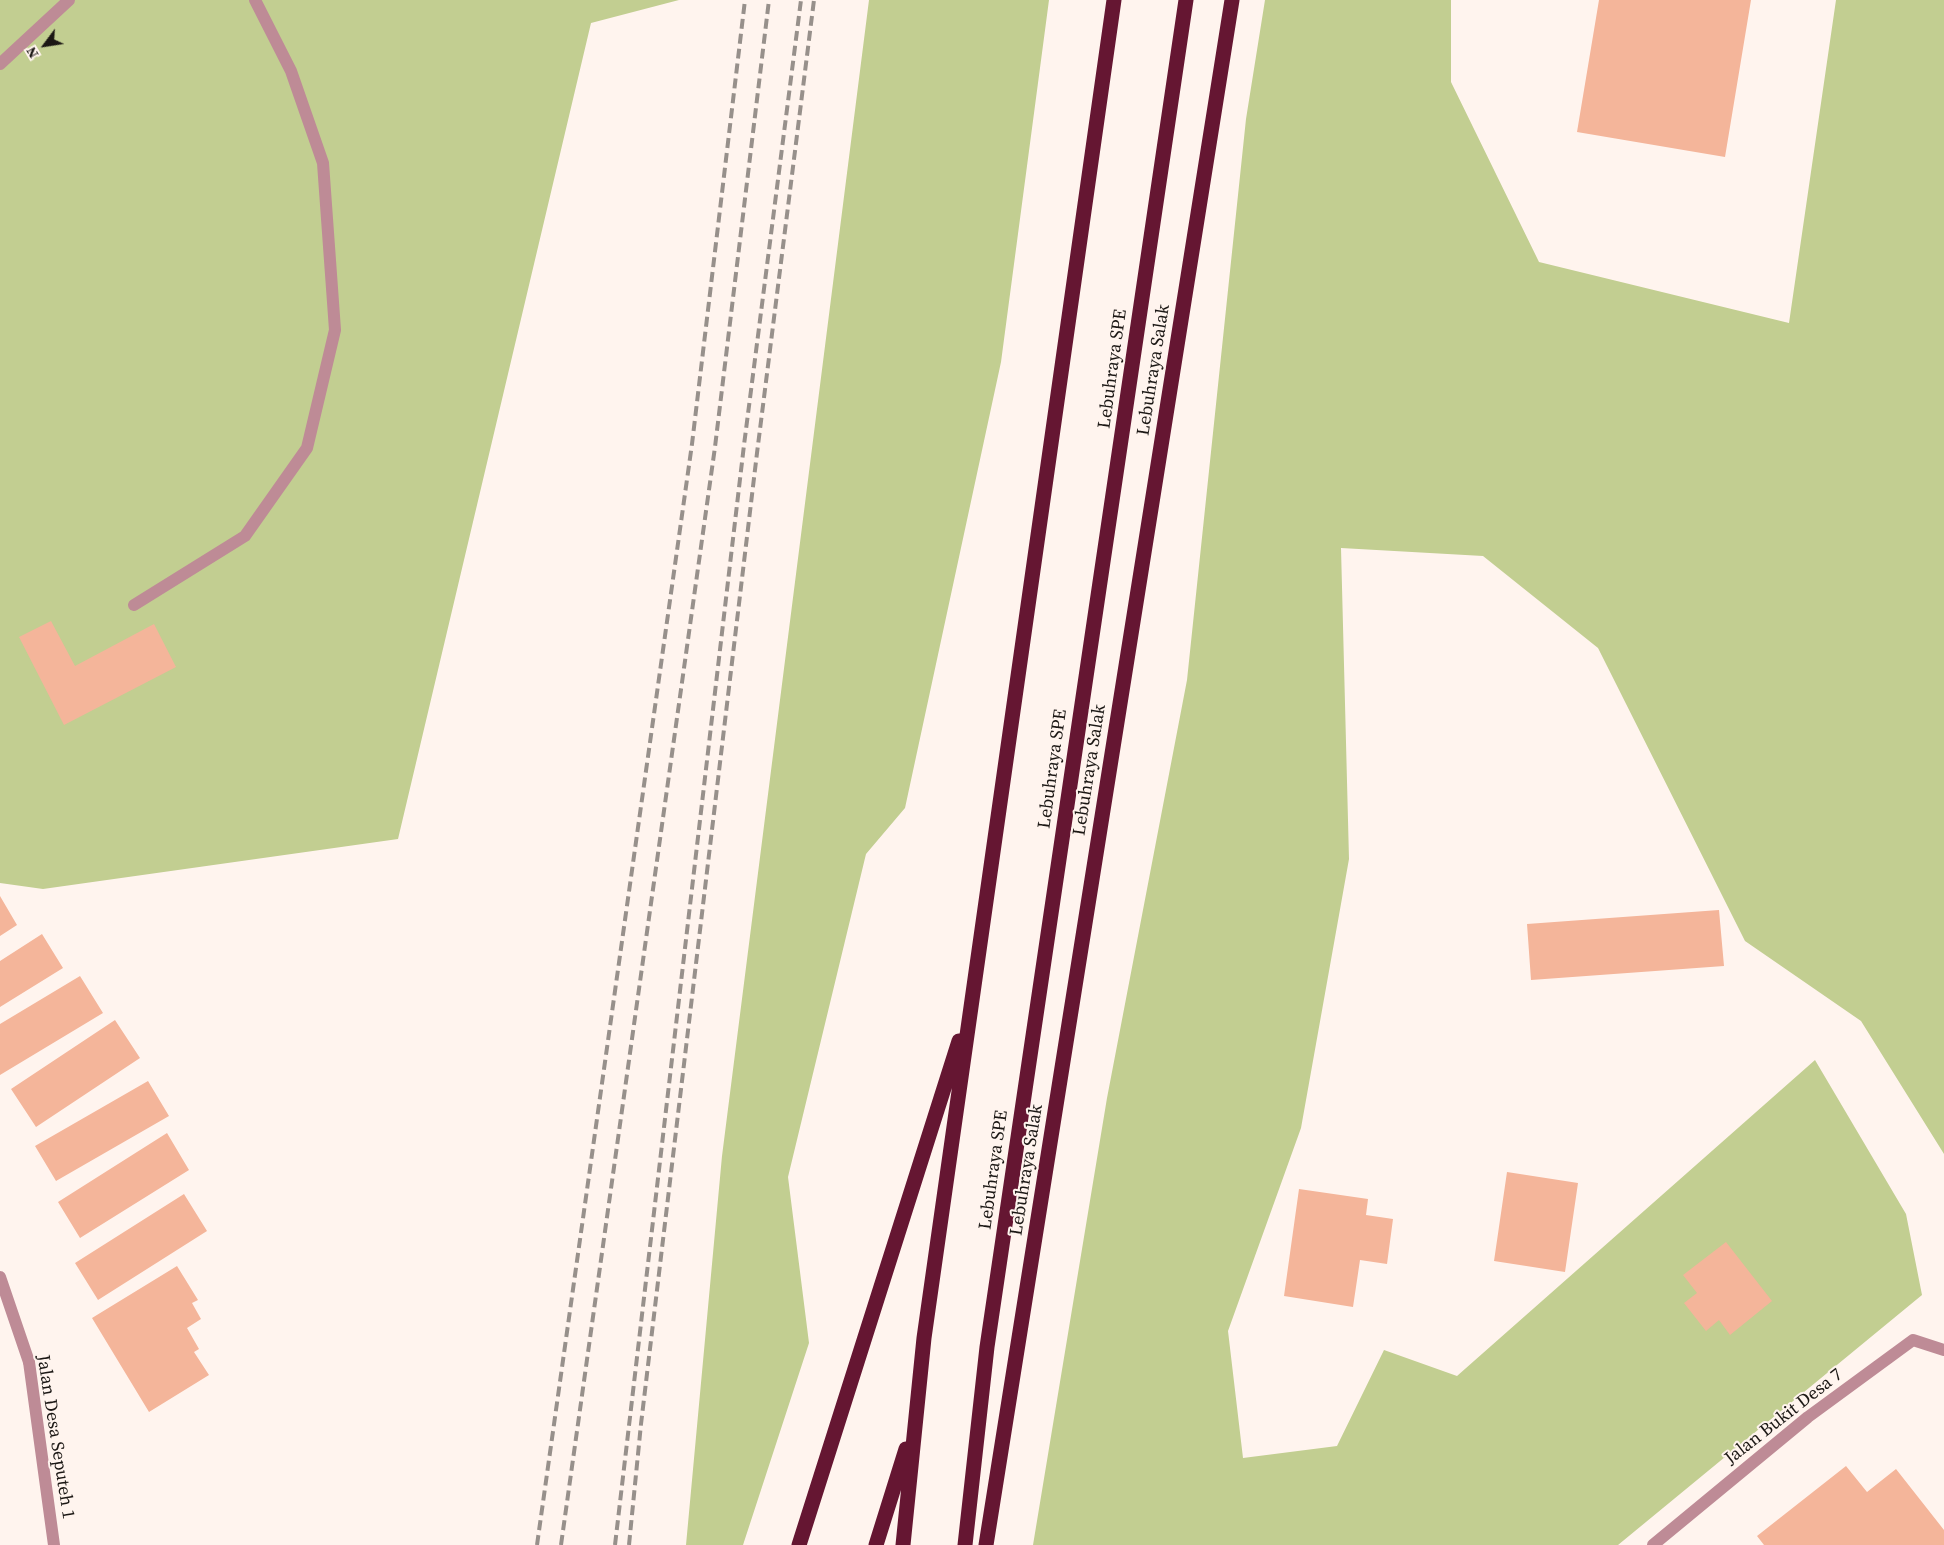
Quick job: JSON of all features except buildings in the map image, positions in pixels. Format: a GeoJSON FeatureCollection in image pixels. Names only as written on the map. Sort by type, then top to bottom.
{"type":"FeatureCollection","features":[{"type":"Feature","properties":{"kind":"highway"},"geometry":{"type":"LineString","coordinates":[[901,1545],[924,1392],[1109,0]]}},
{"type":"Feature","properties":{"kind":"highway"},"geometry":{"type":"LineString","coordinates":[[901,1545],[924,1338],[1114,0]]}},
{"type":"Feature","properties":{"kind":"highway","name":"Lebuhraya SPE"},"geometry":{"type":"LineString","coordinates":[[965,1545],[986,1347],[1186,0]]}},
{"type":"Feature","properties":{"kind":"highway","name":"Lebuhraya Salak"},"geometry":{"type":"LineString","coordinates":[[986,1545],[1232,0]]}},
{"type":"Feature","properties":{"kind":"highway"},"geometry":{"type":"LineString","coordinates":[[799,1545],[972,998]]}},
{"type":"Feature","properties":{"kind":"highway"},"geometry":{"type":"LineString","coordinates":[[876,1545],[924,1392]]}},
{"type":"Feature","properties":{"kind":"street"},"geometry":{"type":"LineString","coordinates":[[0,64],[68,0]]}},
{"type":"Feature","properties":{"kind":"street"},"geometry":{"type":"LineString","coordinates":[[134,605],[245,536],[307,448],[335,330],[323,162],[291,72],[255,0]]}},
{"type":"Feature","properties":{"kind":"street","name":"Jalan Desa Seputeh 1"},"geometry":{"type":"LineString","coordinates":[[0,1277],[28,1362],[54,1545]]}},
{"type":"Feature","properties":{"kind":"street","name":"Jalan Bukit Desa 7"},"geometry":{"type":"LineString","coordinates":[[1653,1545],[1808,1417],[1913,1340],[1944,1350]]}},
{"type":"Feature","properties":{"kind":"green space"},"geometry":{"type":"Polygon","coordinates":[[[0,0],[679,0],[591,23],[398,839],[43,889],[0,883],[0,0]]]}},
{"type":"Feature","properties":{"kind":"green space"},"geometry":{"type":"Polygon","coordinates":[[[869,0],[1049,0],[1001,362],[905,808],[866,854],[788,1177],[809,1343],[743,1545],[686,1545],[722,1156],[869,0]]]}},
{"type":"Feature","properties":{"kind":"green space"},"geometry":{"type":"Polygon","coordinates":[[[1265,0],[1451,0],[1451,82],[1539,262],[1789,323],[1836,0],[1944,0],[1944,1154],[1861,1021],[1745,941],[1598,648],[1483,556],[1341,548],[1349,859],[1301,1128],[1228,1331],[1243,1458],[1337,1446],[1384,1350],[1457,1376],[1815,1060],[1906,1214],[1922,1295],[1618,1545],[1033,1545],[1107,1098],[1187,680],[1246,119],[1265,0]]]}},
{"type":"Feature","properties":{"kind":"railway"},"geometry":{"type":"LineString","coordinates":[[537,1545],[692,444],[745,0]]}},
{"type":"Feature","properties":{"kind":"railway"},"geometry":{"type":"LineString","coordinates":[[561,1545],[715,447],[769,0]]}},
{"type":"Feature","properties":{"kind":"railway"},"geometry":{"type":"LineString","coordinates":[[615,1545],[744,445],[801,0]]}},
{"type":"Feature","properties":{"kind":"railway"},"geometry":{"type":"LineString","coordinates":[[629,1545],[641,1424],[757,453],[814,0]]}}]}
